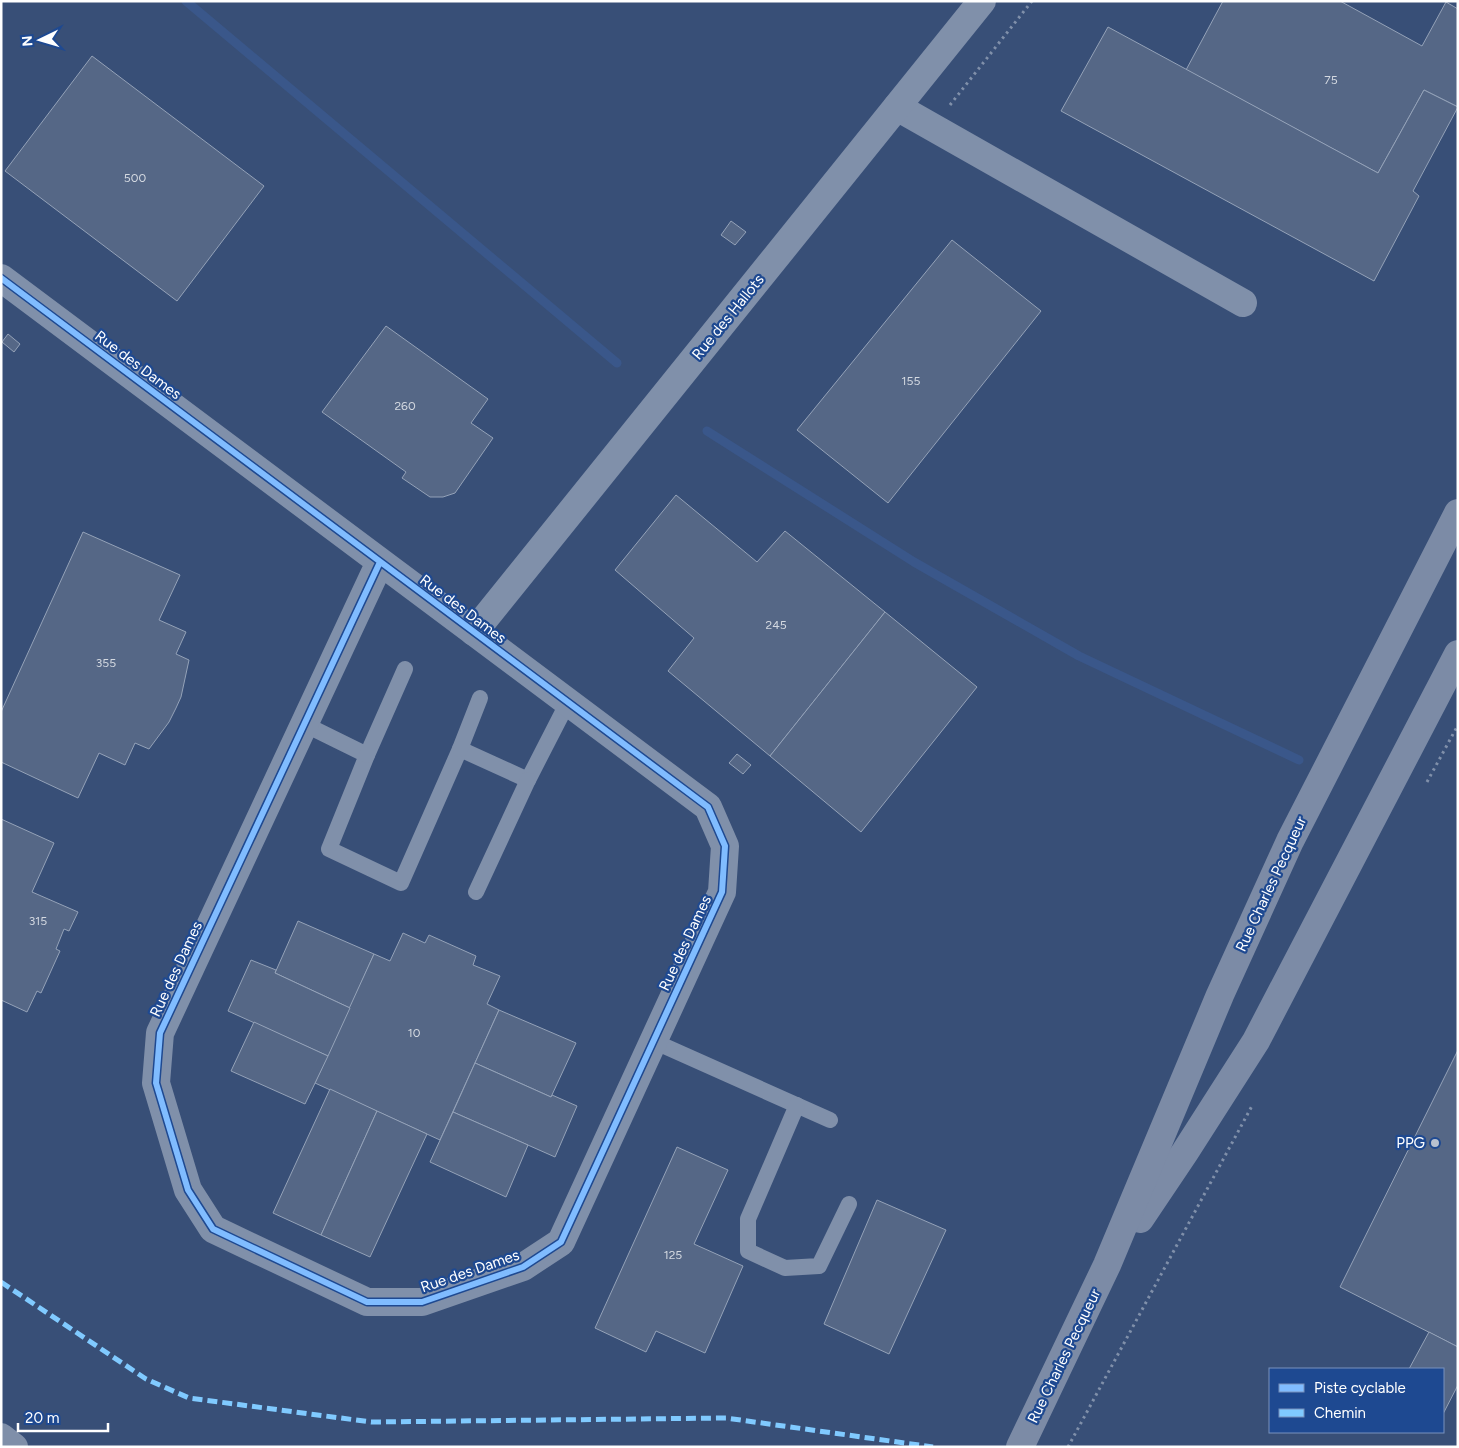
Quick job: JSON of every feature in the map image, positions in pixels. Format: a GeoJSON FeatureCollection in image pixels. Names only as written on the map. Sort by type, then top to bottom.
{"type":"FeatureCollection","features":[{"type":"Feature","properties":{"kind":"main road","name":"Rue Charles Pecqueur"},"geometry":{"type":"LineString","coordinates":[[1020,1447],[1108,1265],[1220,995],[1290,841],[1458,513]]}},
{"type":"Feature","properties":{"kind":"main road","name":"Rue Charles Pecqueur"},"geometry":{"type":"LineString","coordinates":[[1108,1265],[1186,1152],[1256,1041],[1458,654]]}},
{"type":"Feature","properties":{"kind":"main road"},"geometry":{"type":"LineString","coordinates":[[1,1437],[14,1447]]}},
{"type":"Feature","properties":{"kind":"street","name":"Rue des Hallots"},"geometry":{"type":"LineString","coordinates":[[474,632],[982,1]]}},
{"type":"Feature","properties":{"kind":"street"},"geometry":{"type":"LineString","coordinates":[[897,107],[1243,303]]}},
{"type":"Feature","properties":{"kind":"street","name":"Rue des Dames"},"geometry":{"type":"LineString","coordinates":[[1,278],[568,702],[708,808],[725,846],[722,892],[561,1242],[524,1267],[422,1302],[367,1302],[213,1229],[188,1190],[156,1083],[160,1033],[380,562]]}},
{"type":"Feature","properties":{"kind":"lane"},"geometry":{"type":"LineString","coordinates":[[405,669],[367,754],[329,849],[402,883],[480,698]]}},
{"type":"Feature","properties":{"kind":"lane"},"geometry":{"type":"LineString","coordinates":[[476,892],[528,780],[568,702]]}},
{"type":"Feature","properties":{"kind":"lane"},"geometry":{"type":"LineString","coordinates":[[304,724],[367,754]]}},
{"type":"Feature","properties":{"kind":"lane"},"geometry":{"type":"LineString","coordinates":[[460,749],[528,780]]}},
{"type":"Feature","properties":{"kind":"lane"},"geometry":{"type":"LineString","coordinates":[[653,1041],[830,1120]]}},
{"type":"Feature","properties":{"kind":"lane"},"geometry":{"type":"LineString","coordinates":[[797,1106],[748,1219],[748,1251],[785,1268],[819,1266],[849,1204]]}},
{"type":"Feature","properties":{"kind":"path"},"geometry":{"type":"LineString","coordinates":[[933,127],[1032,1]]}},
{"type":"Feature","properties":{"kind":"building"},"geometry":{"type":"Polygon","coordinates":[[[1223,1],[1340,1],[1422,46],[1446,2],[1458,9],[1458,107],[1424,90],[1378,173],[1186,70],[1223,1]]]}},
{"type":"Feature","properties":{"kind":"building"},"geometry":{"type":"Polygon","coordinates":[[[1108,27],[1378,173],[1424,90],[1458,107],[1413,191],[1419,196],[1374,281],[1061,111],[1108,27]]]}},
{"type":"Feature","properties":{"kind":"building"},"geometry":{"type":"Polygon","coordinates":[[[92,56],[264,186],[177,301],[5,171],[92,56]]]}},
{"type":"Feature","properties":{"kind":"building"},"geometry":{"type":"Polygon","coordinates":[[[731,221],[746,232],[735,245],[721,235],[731,221]]]}},
{"type":"Feature","properties":{"kind":"building"},"geometry":{"type":"Polygon","coordinates":[[[952,240],[1041,311],[888,503],[797,430],[952,240]]]}},
{"type":"Feature","properties":{"kind":"building"},"geometry":{"type":"Polygon","coordinates":[[[386,326],[488,399],[471,423],[493,438],[455,493],[443,497],[430,497],[402,478],[406,472],[322,412],[386,326]]]}},
{"type":"Feature","properties":{"kind":"building"},"geometry":{"type":"Polygon","coordinates":[[[8,334],[20,344],[14,352],[2,342],[8,334]]]}},
{"type":"Feature","properties":{"kind":"building"},"geometry":{"type":"Polygon","coordinates":[[[676,495],[757,562],[785,531],[885,612],[770,756],[668,671],[694,638],[615,570],[676,495]]]}},
{"type":"Feature","properties":{"kind":"building"},"geometry":{"type":"Polygon","coordinates":[[[83,532],[180,575],[159,620],[186,632],[176,654],[189,660],[181,697],[169,722],[149,749],[135,743],[125,765],[99,753],[78,798],[1,762],[1,712],[83,532]]]}},
{"type":"Feature","properties":{"kind":"building"},"geometry":{"type":"Polygon","coordinates":[[[885,612],[977,687],[861,832],[770,756],[885,612]]]}},
{"type":"Feature","properties":{"kind":"building"},"geometry":{"type":"Polygon","coordinates":[[[737,754],[751,765],[743,774],[729,763],[737,754]]]}},
{"type":"Feature","properties":{"kind":"building"},"geometry":{"type":"Polygon","coordinates":[[[1,819],[54,843],[32,892],[78,912],[69,931],[64,929],[56,949],[60,951],[41,993],[37,991],[27,1012],[1,1000],[1,819]]]}},
{"type":"Feature","properties":{"kind":"building"},"geometry":{"type":"Polygon","coordinates":[[[298,921],[374,954],[350,1008],[275,973],[298,921]]]}},
{"type":"Feature","properties":{"kind":"building"},"geometry":{"type":"Polygon","coordinates":[[[403,933],[425,943],[429,935],[476,956],[473,965],[500,976],[487,1004],[499,1010],[440,1140],[315,1083],[374,954],[390,961],[403,933]]]}},
{"type":"Feature","properties":{"kind":"building"},"geometry":{"type":"Polygon","coordinates":[[[251,960],[276,970],[275,973],[350,1008],[328,1056],[228,1011],[251,960]]]}},
{"type":"Feature","properties":{"kind":"building"},"geometry":{"type":"Polygon","coordinates":[[[499,1010],[576,1043],[551,1097],[475,1063],[499,1010]]]}},
{"type":"Feature","properties":{"kind":"building"},"geometry":{"type":"Polygon","coordinates":[[[254,1022],[328,1056],[305,1104],[231,1071],[254,1022]]]}},
{"type":"Feature","properties":{"kind":"building","name":"PPG"},"geometry":{"type":"Polygon","coordinates":[[[1458,1050],[1458,1347],[1340,1287],[1458,1050]]]}},
{"type":"Feature","properties":{"kind":"building"},"geometry":{"type":"Polygon","coordinates":[[[475,1063],[551,1097],[552,1095],[577,1106],[555,1157],[453,1112],[475,1063]]]}},
{"type":"Feature","properties":{"kind":"building"},"geometry":{"type":"Polygon","coordinates":[[[330,1089],[377,1111],[321,1235],[273,1213],[330,1089]]]}},
{"type":"Feature","properties":{"kind":"building"},"geometry":{"type":"Polygon","coordinates":[[[377,1111],[427,1134],[370,1257],[321,1235],[377,1111]]]}},
{"type":"Feature","properties":{"kind":"building"},"geometry":{"type":"Polygon","coordinates":[[[453,1112],[528,1145],[506,1197],[430,1162],[453,1112]]]}},
{"type":"Feature","properties":{"kind":"building"},"geometry":{"type":"Polygon","coordinates":[[[677,1147],[728,1170],[694,1244],[743,1266],[705,1353],[656,1331],[646,1352],[595,1328],[677,1147]]]}},
{"type":"Feature","properties":{"kind":"building"},"geometry":{"type":"Polygon","coordinates":[[[877,1200],[946,1230],[889,1354],[824,1324],[877,1200]]]}},
{"type":"Feature","properties":{"kind":"building"},"geometry":{"type":"Polygon","coordinates":[[[1429,1332],[1458,1347],[1458,1385],[1444,1412],[1444,1368],[1410,1368],[1429,1332]]]}},
{"type":"Feature","properties":{"kind":"waterway"},"geometry":{"type":"LineString","coordinates":[[186,1],[617,363]]}},
{"type":"Feature","properties":{"kind":"waterway"},"geometry":{"type":"LineString","coordinates":[[707,431],[914,562],[1079,656],[1299,760]]}},
{"type":"Feature","properties":{"kind":"marked path"},"geometry":{"type":"LineString","coordinates":[[1,1282],[146,1379],[189,1398],[371,1422],[726,1418],[933,1447]]}},
{"type":"Feature","properties":{"kind":"cycle path"},"geometry":{"type":"LineString","coordinates":[[1,278],[708,807],[725,846],[722,892],[561,1242],[523,1267],[422,1302],[367,1302],[213,1229],[188,1190],[156,1083],[160,1033],[380,562]]}},
{"type":"Feature","properties":{"kind":"place","name":"PPG"},"geometry":{"type":"Point","coordinates":[1435,1143]}}]}
